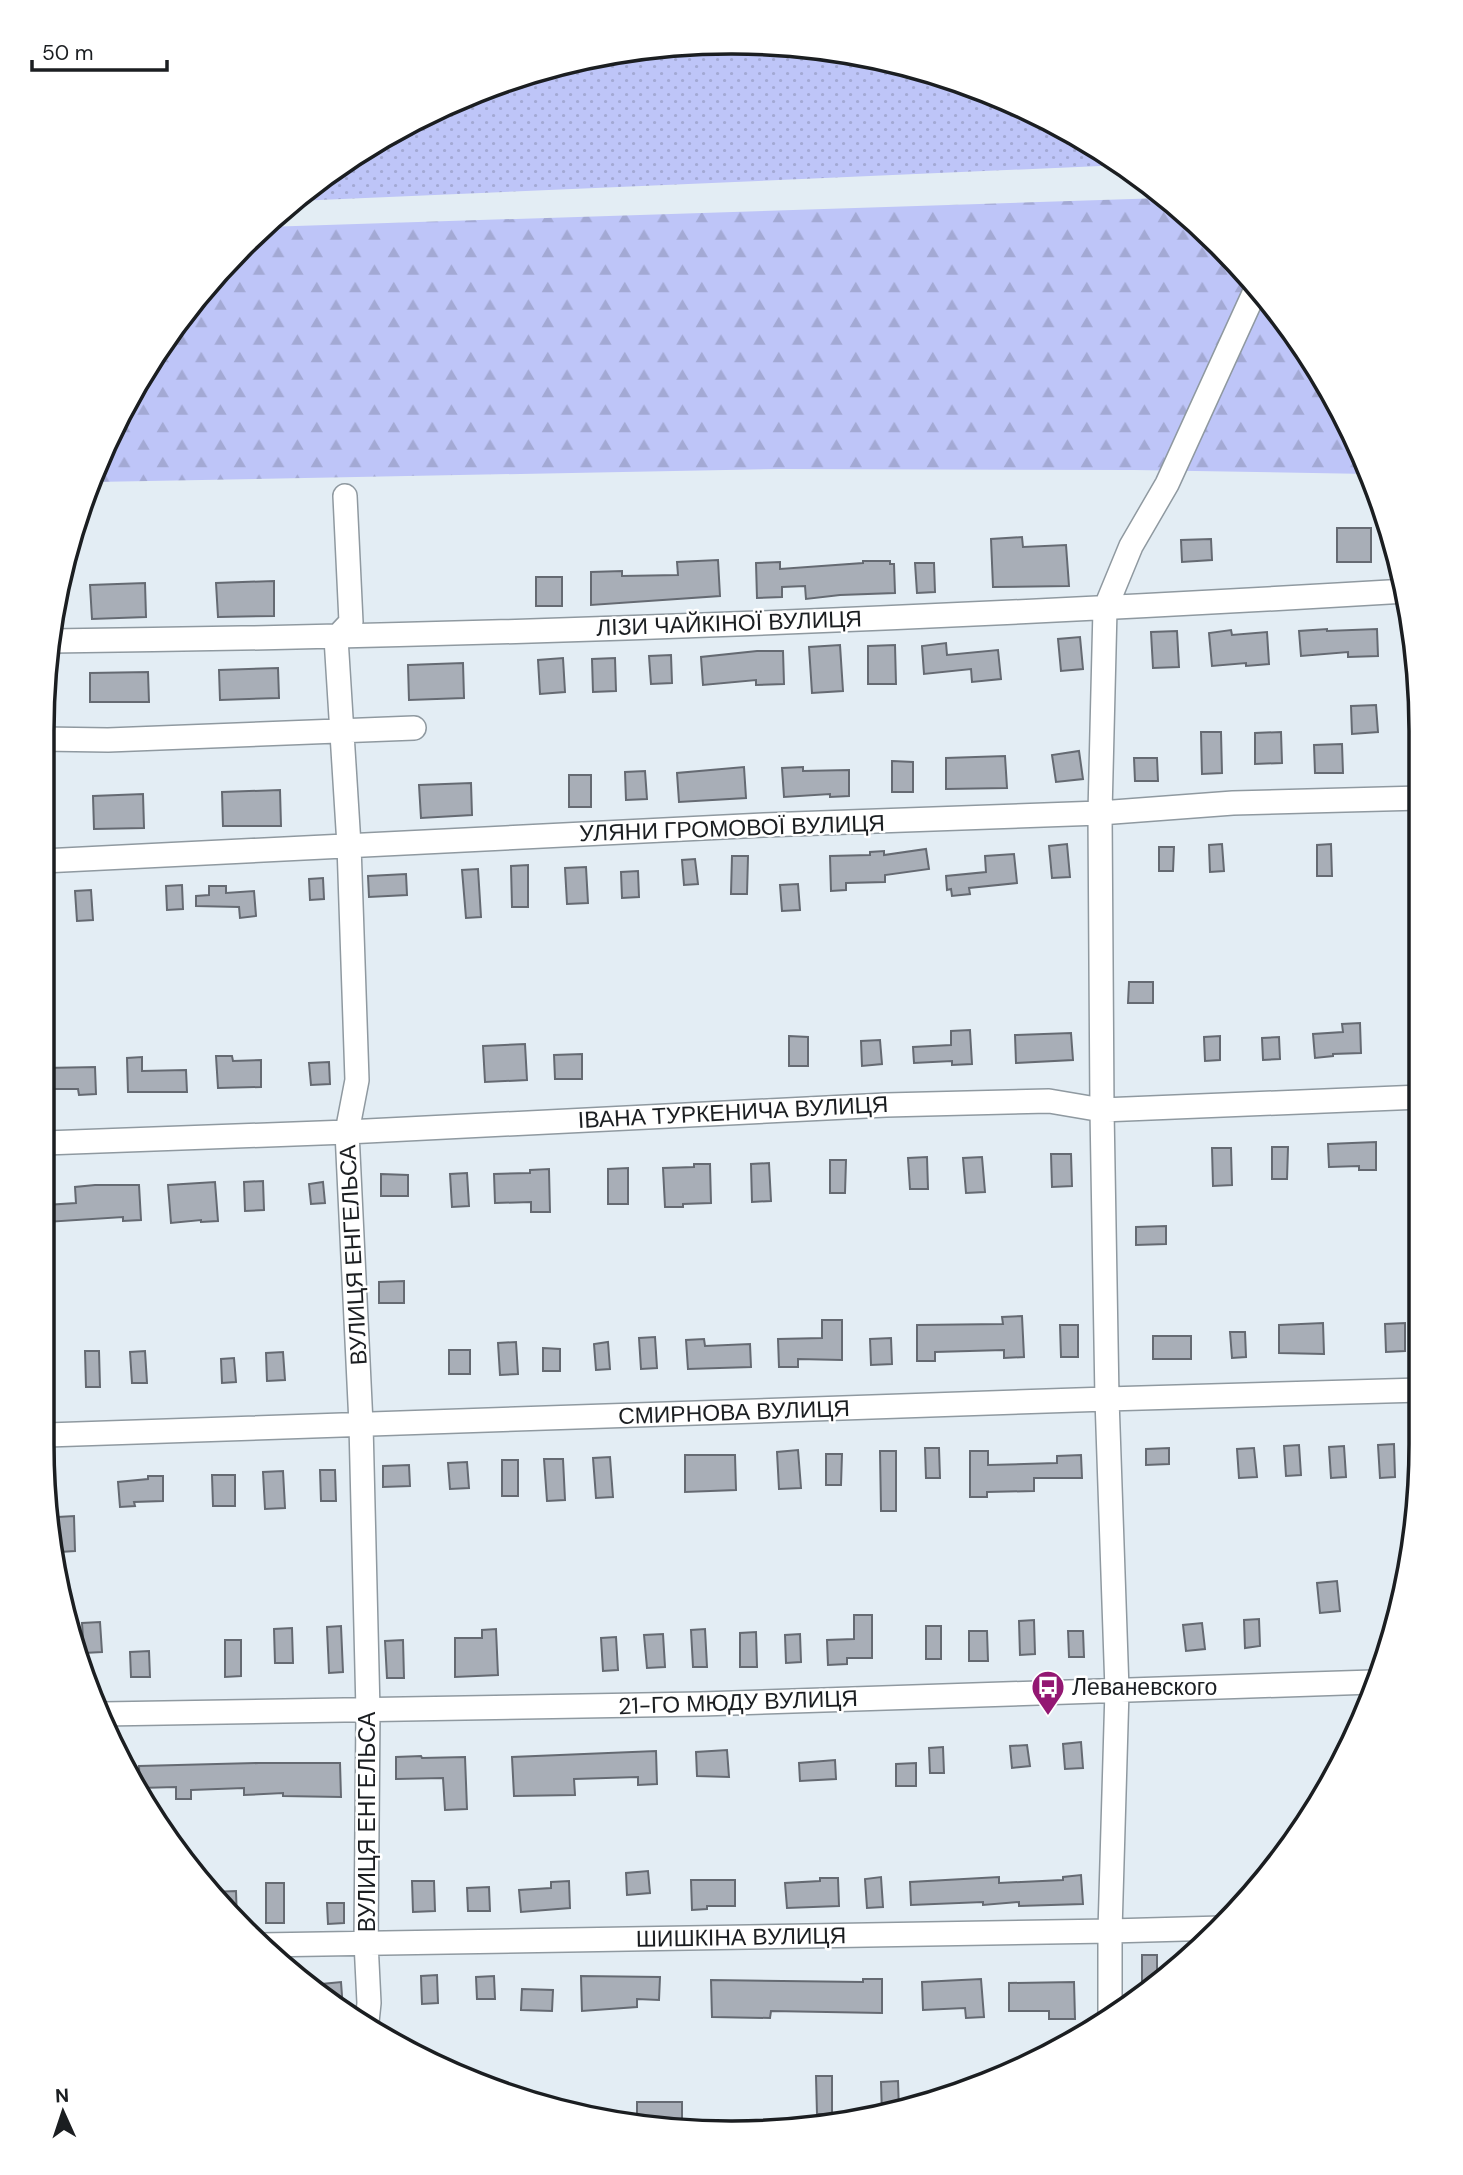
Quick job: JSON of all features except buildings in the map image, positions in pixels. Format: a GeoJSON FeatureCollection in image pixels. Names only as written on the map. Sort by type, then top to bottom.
{"type":"FeatureCollection","features":[{"type":"Feature","properties":{"kind":"street"},"geometry":{"type":"LineString","coordinates":[[1110,2006],[1117,1690],[1107,1399],[1102,1110],[1100,813],[1105,609],[1131,547],[1167,484],[1252,298]]}},
{"type":"Feature","properties":{"kind":"street","name":"ВУЛИЦЯ ЕНГЕЛЬСА"},"geometry":{"type":"LineString","coordinates":[[345,496],[351,622],[337,638],[349,845],[357,1080],[347,1132],[362,1424],[368,1711],[368,2015]]}},
{"type":"Feature","properties":{"kind":"street","name":"ЛІЗИ ЧАЙКІНОЇ ВУЛИЦЯ"},"geometry":{"type":"LineString","coordinates":[[60,641],[337,638],[1105,609],[1394,592]]}},
{"type":"Feature","properties":{"kind":"street"},"geometry":{"type":"LineString","coordinates":[[54,739],[414,728]]}},
{"type":"Feature","properties":{"kind":"street","name":"УЛЯНИ ГРОМОВОЇ ВУЛИЦЯ"},"geometry":{"type":"LineString","coordinates":[[54,860],[750,826],[1100,813],[1233,803],[1409,798]]}},
{"type":"Feature","properties":{"kind":"street","name":"ІВАНА ТУРКЕНИЧА ВУЛИЦЯ"},"geometry":{"type":"LineString","coordinates":[[54,1143],[347,1132],[887,1105],[1049,1101],[1102,1110],[1409,1097]]}},
{"type":"Feature","properties":{"kind":"street","name":"СМИРНОВА ВУЛИЦЯ"},"geometry":{"type":"LineString","coordinates":[[54,1435],[1409,1390]]}},
{"type":"Feature","properties":{"kind":"street","name":"21-ГО МЮДУ ВУЛИЦЯ"},"geometry":{"type":"LineString","coordinates":[[111,1714],[701,1704],[1365,1682]]}},
{"type":"Feature","properties":{"kind":"street","name":"ШИШКІНА ВУЛИЦЯ"},"geometry":{"type":"LineString","coordinates":[[276,1945],[1204,1928]]}},
{"type":"Feature","properties":{"kind":"green space"},"geometry":{"type":"Polygon","coordinates":[[[732,54],[820,60],[907,77],[991,106],[1031,124],[1104,166],[311,200],[355,168],[393,145],[432,124],[514,90],[599,67],[643,60],[732,54]]]}},
{"type":"Feature","properties":{"kind":"green space"},"geometry":{"type":"Polygon","coordinates":[[[1149,198],[1210,253],[1269,319],[1318,393],[1358,474],[779,469],[102,482],[124,432],[168,355],[222,285],[280,227],[1149,198]]]}},
{"type":"Feature","properties":{"kind":"place","name":"Леваневского"},"geometry":{"type":"Point","coordinates":[1048,1717]}}]}
